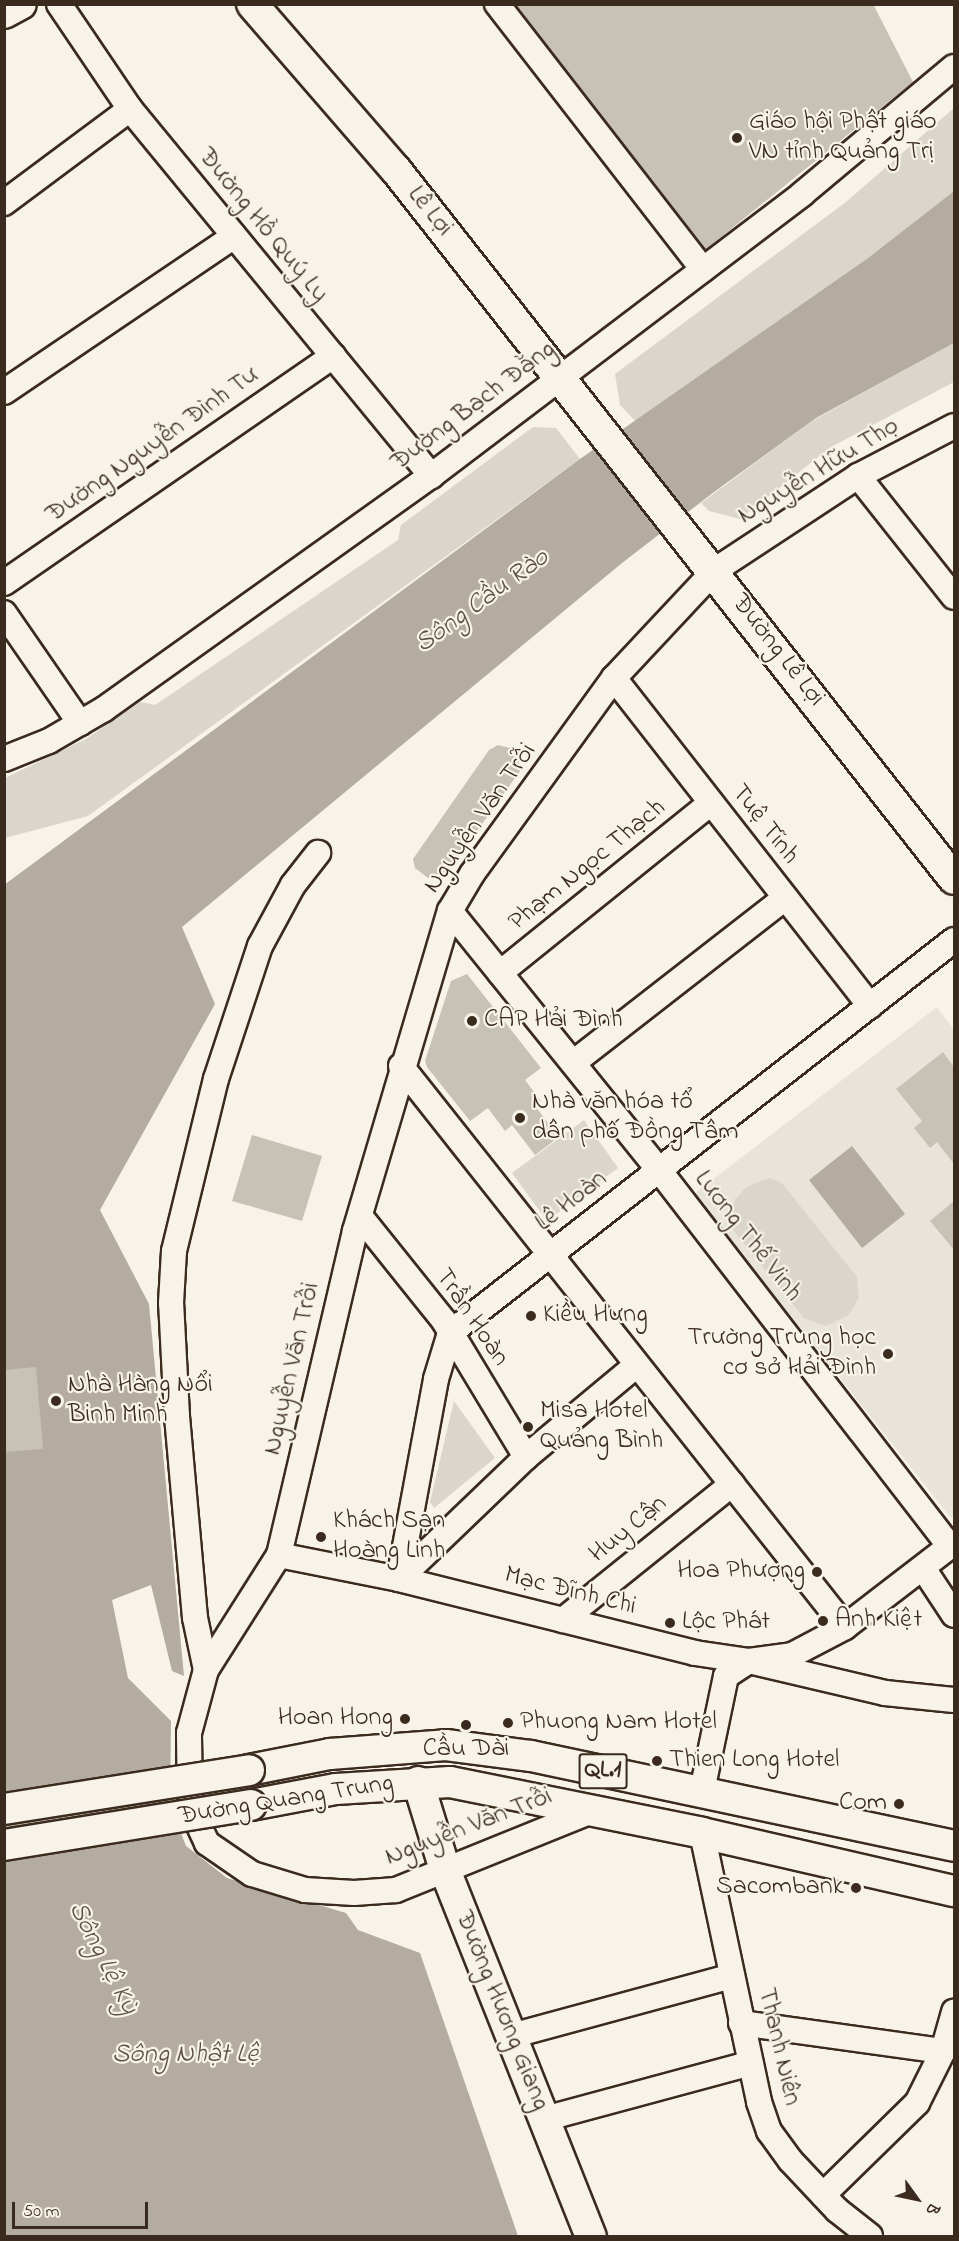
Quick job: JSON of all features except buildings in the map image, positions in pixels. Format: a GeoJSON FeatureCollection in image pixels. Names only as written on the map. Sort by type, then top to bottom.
{"type":"FeatureCollection","features":[{"type":"Feature","properties":{"kind":"main road"},"geometry":{"type":"LineString","coordinates":[[4,13],[21,4]]}},
{"type":"Feature","properties":{"kind":"main road","name":"Lê Lợi"},"geometry":{"type":"LineString","coordinates":[[252,4],[396,170],[598,426]]}},
{"type":"Feature","properties":{"kind":"main road","name":"Đường Lê Lợi"},"geometry":{"type":"LineString","coordinates":[[598,426],[954,879]]}},
{"type":"Feature","properties":{"kind":"main road","name":"Đường Quang Trung"},"geometry":{"type":"LineString","coordinates":[[4,1809],[342,1753],[446,1745],[531,1756],[954,1846]]}},
{"type":"Feature","properties":{"kind":"main road","name":"Đường Quang Trung"},"geometry":{"type":"LineString","coordinates":[[4,1845],[336,1789],[418,1782],[489,1788],[949,1884]]}},
{"type":"Feature","properties":{"kind":"main road","name":"Đường Hương Giang"},"geometry":{"type":"LineString","coordinates":[[418,1782],[445,1870],[591,2236]]}},
{"type":"Feature","properties":{"kind":"main road"},"geometry":{"type":"LineString","coordinates":[[702,1791],[702,1833]]}},
{"type":"Feature","properties":{"kind":"main road"},"geometry":{"type":"LineString","coordinates":[[915,1837],[954,1835]]}},
{"type":"Feature","properties":{"kind":"street","name":"Đường Hồ Quý Ly"},"geometry":{"type":"LineString","coordinates":[[59,4],[130,109],[431,476]]}},
{"type":"Feature","properties":{"kind":"street"},"geometry":{"type":"LineString","coordinates":[[497,4],[703,270]]}},
{"type":"Feature","properties":{"kind":"street","name":"Đường Bạch Đằng"},"geometry":{"type":"LineString","coordinates":[[4,759],[50,741],[80,723],[431,476],[802,194],[954,67]]}},
{"type":"Feature","properties":{"kind":"street"},"geometry":{"type":"LineString","coordinates":[[4,203],[130,109]]}},
{"type":"Feature","properties":{"kind":"street"},"geometry":{"type":"LineString","coordinates":[[4,392],[234,236]]}},
{"type":"Feature","properties":{"kind":"street","name":"Đường Nguyễn Đình Tư"},"geometry":{"type":"LineString","coordinates":[[4,583],[333,356]]}},
{"type":"Feature","properties":{"kind":"street","name":"Nguyễn Hữu Thọ"},"geometry":{"type":"LineString","coordinates":[[714,571],[858,476],[954,426]]}},
{"type":"Feature","properties":{"kind":"street"},"geometry":{"type":"LineString","coordinates":[[858,476],[954,597]]}},
{"type":"Feature","properties":{"kind":"street","name":"Nguyễn Văn Trỗi"},"geometry":{"type":"LineString","coordinates":[[594,1810],[396,1890],[354,1893],[305,1890],[252,1874],[207,1844],[190,1807],[189,1733],[206,1670],[279,1555],[360,1216],[401,1066],[450,910],[472,874],[614,678],[714,571]]}},
{"type":"Feature","properties":{"kind":"street"},"geometry":{"type":"LineString","coordinates":[[4,613],[80,723]]}},
{"type":"Feature","properties":{"kind":"street","name":"Tuệ Tĩnh"},"geometry":{"type":"LineString","coordinates":[[614,678],[870,1006]]}},
{"type":"Feature","properties":{"kind":"street","name":"Phạm Ngọc Thạch"},"geometry":{"type":"LineString","coordinates":[[500,972],[711,803]]}},
{"type":"Feature","properties":{"kind":"street"},"geometry":{"type":"LineString","coordinates":[[206,1670],[195,1618],[177,1416],[171,1303],[174,1251],[216,1079],[257,956],[292,885],[318,853]]}},
{"type":"Feature","properties":{"kind":"street"},"geometry":{"type":"LineString","coordinates":[[573,1063],[785,898]]}},
{"type":"Feature","properties":{"kind":"street","name":"Lương Thế Vinh"},"geometry":{"type":"LineString","coordinates":[[450,910],[659,1170],[952,1545]]}},
{"type":"Feature","properties":{"kind":"street","name":"Lê Hoàn"},"geometry":{"type":"LineString","coordinates":[[450,1333],[954,940]]}},
{"type":"Feature","properties":{"kind":"street"},"geometry":{"type":"LineString","coordinates":[[401,1066],[845,1627]]}},
{"type":"Feature","properties":{"kind":"street","name":"Trần Hoàn"},"geometry":{"type":"LineString","coordinates":[[360,1216],[450,1333],[526,1457]]}},
{"type":"Feature","properties":{"kind":"street"},"geometry":{"type":"LineString","coordinates":[[399,1579],[436,1379],[450,1333]]}},
{"type":"Feature","properties":{"kind":"street"},"geometry":{"type":"LineString","coordinates":[[399,1579],[526,1457],[637,1365]]}},
{"type":"Feature","properties":{"kind":"street","name":"Huy Cận"},"geometry":{"type":"LineString","coordinates":[[563,1620],[732,1484]]}},
{"type":"Feature","properties":{"kind":"street"},"geometry":{"type":"LineString","coordinates":[[702,1791],[726,1676],[749,1661],[792,1655],[845,1627],[952,1545]]}},
{"type":"Feature","properties":{"kind":"street","name":"Mạc Đĩnh Chi"},"geometry":{"type":"LineString","coordinates":[[279,1555],[399,1579],[695,1653],[749,1661],[885,1693],[954,1700]]}},
{"type":"Feature","properties":{"kind":"street"},"geometry":{"type":"LineString","coordinates":[[923,1568],[954,1615]]}},
{"type":"Feature","properties":{"kind":"street","name":"Thanh Niên"},"geometry":{"type":"LineString","coordinates":[[702,1833],[741,2023],[769,2131],[823,2195],[870,2236]]}},
{"type":"Feature","properties":{"kind":"street"},"geometry":{"type":"LineString","coordinates":[[511,2036],[732,1976]]}},
{"type":"Feature","properties":{"kind":"street"},"geometry":{"type":"LineString","coordinates":[[823,2195],[917,2103],[943,2050],[954,2013]]}},
{"type":"Feature","properties":{"kind":"street"},"geometry":{"type":"LineString","coordinates":[[741,2023],[943,2050]]}},
{"type":"Feature","properties":{"kind":"street"},"geometry":{"type":"LineString","coordinates":[[544,2119],[751,2063]]}},
{"type":"Feature","properties":{"kind":"shaded area"},"geometry":{"type":"Polygon","coordinates":[[[954,108],[954,191],[868,258],[635,421],[620,405],[615,374],[846,202],[954,108]]]}},
{"type":"Feature","properties":{"kind":"shaded area"},"geometry":{"type":"Polygon","coordinates":[[[954,343],[954,382],[831,447],[740,519],[709,511],[701,503],[812,421],[954,343]]]}},
{"type":"Feature","properties":{"kind":"shaded area"},"geometry":{"type":"Polygon","coordinates":[[[533,427],[556,428],[580,459],[88,816],[5,838],[5,778],[86,739],[140,702],[155,705],[398,540],[401,525],[533,427]]]}},
{"type":"Feature","properties":{"kind":"shaded area","name":"Trường Trung học cơ sở Hải Đình"},"geometry":{"type":"Polygon","coordinates":[[[937,1007],[954,1030],[954,1515],[951,1518],[694,1194],[937,1007]]]}},
{"type":"Feature","properties":{"kind":"shaded area"},"geometry":{"type":"Polygon","coordinates":[[[584,1120],[618,1168],[547,1221],[512,1173],[584,1120]]]}},
{"type":"Feature","properties":{"kind":"shaded area"},"geometry":{"type":"Polygon","coordinates":[[[769,1178],[782,1183],[857,1277],[859,1298],[848,1316],[825,1326],[804,1318],[734,1231],[730,1213],[735,1200],[746,1187],[769,1178]]]}},
{"type":"Feature","properties":{"kind":"shaded area"},"geometry":{"type":"Polygon","coordinates":[[[454,1401],[495,1458],[434,1508],[430,1502],[454,1401]]]}},
{"type":"Feature","properties":{"kind":"water","name":"Sông Nhật Lệ"},"geometry":{"type":"Polygon","coordinates":[[[954,191],[954,343],[816,418],[714,492],[622,563],[182,927],[215,1004],[100,1210],[149,1304],[184,1676],[172,1671],[151,1585],[112,1600],[128,1678],[171,1721],[170,1805],[186,1846],[227,1878],[346,1913],[358,1930],[420,1953],[518,2236],[5,2236],[4,885],[580,459],[868,258],[954,191]]]}},
{"type":"Feature","properties":{"kind":"water"},"geometry":{"type":"Polygon","coordinates":[[[852,1146],[905,1214],[862,1248],[809,1180],[852,1146]]]}},
{"type":"Feature","properties":{"kind":"place","name":"Giáo hội Phật giáo VN tỉnh Quảng Trị"},"geometry":{"type":"Point","coordinates":[737,138]}},
{"type":"Feature","properties":{"kind":"place","name":"CAP Hải Đình"},"geometry":{"type":"Point","coordinates":[472,1021]}},
{"type":"Feature","properties":{"kind":"place","name":"Nhà văn hóa tổ dân phố Đồng Tâm"},"geometry":{"type":"Point","coordinates":[520,1118]}},
{"type":"Feature","properties":{"kind":"place","name":"Kiều Hưng"},"geometry":{"type":"Point","coordinates":[531,1316]}},
{"type":"Feature","properties":{"kind":"place","name":"Trường Trung học cơ sở Hải Đình"},"geometry":{"type":"Point","coordinates":[888,1354]}},
{"type":"Feature","properties":{"kind":"place","name":"Nhà Hàng Nổi Binh Minh"},"geometry":{"type":"Point","coordinates":[56,1401]}},
{"type":"Feature","properties":{"kind":"place","name":"Misa Hotel Quảng Bình"},"geometry":{"type":"Point","coordinates":[528,1427]}},
{"type":"Feature","properties":{"kind":"place","name":"Khách Sạn Hoàng Linh"},"geometry":{"type":"Point","coordinates":[321,1537]}},
{"type":"Feature","properties":{"kind":"place","name":"Hoa Phượng"},"geometry":{"type":"Point","coordinates":[817,1572]}},
{"type":"Feature","properties":{"kind":"place","name":"Anh Kiệt"},"geometry":{"type":"Point","coordinates":[823,1621]}},
{"type":"Feature","properties":{"kind":"place","name":"Lộc Phát"},"geometry":{"type":"Point","coordinates":[670,1623]}},
{"type":"Feature","properties":{"kind":"place","name":"Hoan Hong"},"geometry":{"type":"Point","coordinates":[405,1719]}},
{"type":"Feature","properties":{"kind":"place","name":"Phuong Nam Hotel"},"geometry":{"type":"Point","coordinates":[508,1723]}},
{"type":"Feature","properties":{"kind":"place","name":"Cầu Dài"},"geometry":{"type":"Point","coordinates":[466,1725]}},
{"type":"Feature","properties":{"kind":"place","name":"Thien Long Hotel"},"geometry":{"type":"Point","coordinates":[657,1761]}},
{"type":"Feature","properties":{"kind":"place","name":"Com"},"geometry":{"type":"Point","coordinates":[899,1804]}},
{"type":"Feature","properties":{"kind":"place","name":"Sacombank"},"geometry":{"type":"Point","coordinates":[856,1888]}},
{"type":"Feature","properties":{"kind":"water label","name":"Sông Cầu Rào"},"geometry":{"type":"Point","coordinates":[482,601]}},
{"type":"Feature","properties":{"kind":"water label","name":"Sông Lệ Kỳ"},"geometry":{"type":"Point","coordinates":[103,1958]}}]}
